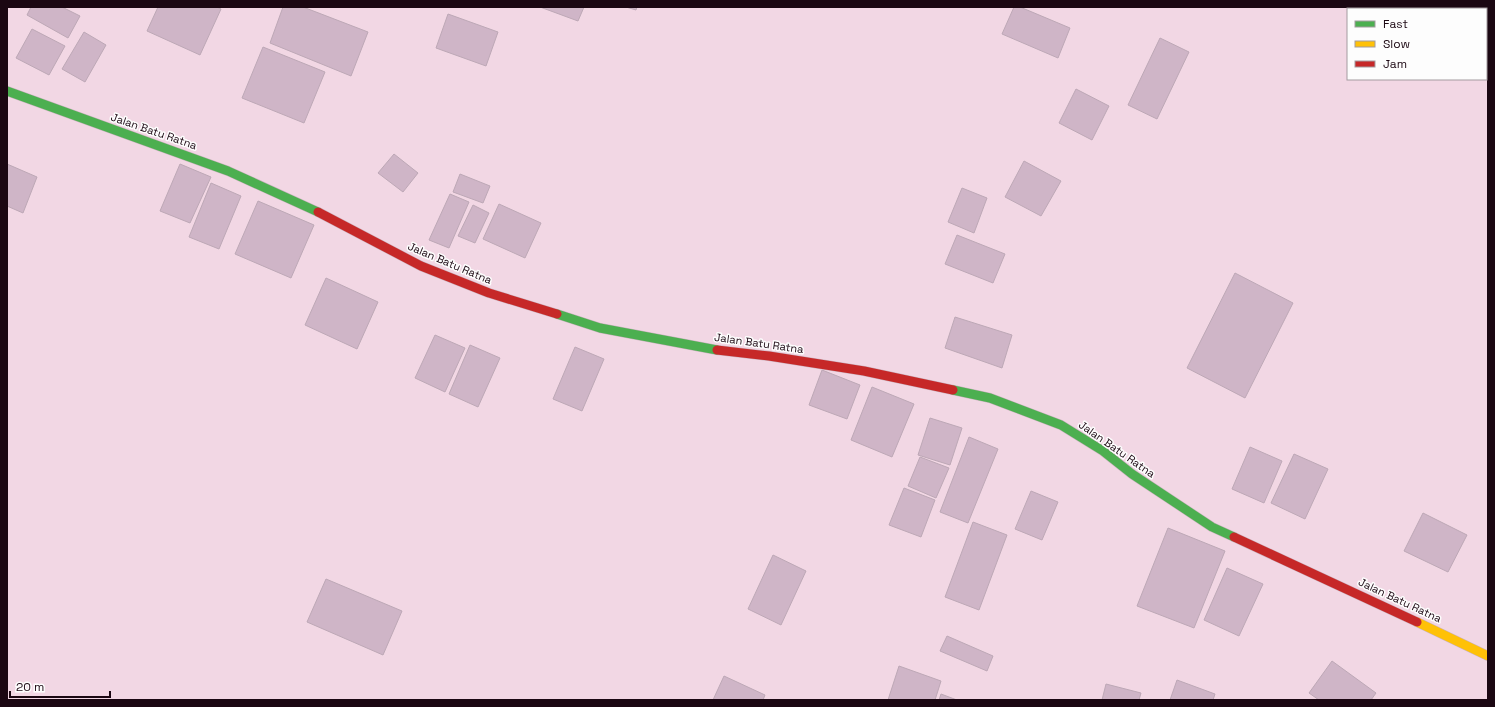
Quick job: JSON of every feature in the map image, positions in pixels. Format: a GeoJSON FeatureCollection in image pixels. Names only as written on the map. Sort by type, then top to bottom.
{"type":"FeatureCollection","features":[{"type":"Feature","properties":{"kind":"street","name":"Jalan Batu Ratna"},"geometry":{"type":"LineString","coordinates":[[7,91],[31,101],[228,171],[324,215],[421,266],[489,293],[600,328],[702,348],[769,356],[864,371],[990,398],[1004,403],[1061,425],[1103,451],[1132,474],[1212,527],[1306,569],[1488,656]]}},
{"type":"Feature","properties":{"kind":"building"},"geometry":{"type":"Polygon","coordinates":[[[31,7],[62,7],[80,16],[68,38],[27,15],[31,7]]]}},
{"type":"Feature","properties":{"kind":"building"},"geometry":{"type":"Polygon","coordinates":[[[158,7],[217,7],[221,9],[200,55],[147,31],[158,7]]]}},
{"type":"Feature","properties":{"kind":"building"},"geometry":{"type":"Polygon","coordinates":[[[283,7],[303,7],[368,32],[351,76],[270,43],[283,7]]]}},
{"type":"Feature","properties":{"kind":"building"},"geometry":{"type":"Polygon","coordinates":[[[540,7],[584,7],[578,21],[540,7]]]}},
{"type":"Feature","properties":{"kind":"building"},"geometry":{"type":"Polygon","coordinates":[[[626,7],[637,7],[636,10],[626,7]]]}},
{"type":"Feature","properties":{"kind":"building"},"geometry":{"type":"Polygon","coordinates":[[[1014,7],[1020,7],[1070,28],[1058,58],[1002,34],[1014,7]]]}},
{"type":"Feature","properties":{"kind":"building"},"geometry":{"type":"Polygon","coordinates":[[[448,14],[498,32],[486,66],[436,48],[448,14]]]}},
{"type":"Feature","properties":{"kind":"building"},"geometry":{"type":"Polygon","coordinates":[[[32,29],[65,46],[49,75],[16,58],[32,29]]]}},
{"type":"Feature","properties":{"kind":"building"},"geometry":{"type":"Polygon","coordinates":[[[84,32],[106,45],[85,82],[62,69],[84,32]]]}},
{"type":"Feature","properties":{"kind":"building"},"geometry":{"type":"Polygon","coordinates":[[[1160,38],[1189,52],[1157,119],[1128,105],[1160,38]]]}},
{"type":"Feature","properties":{"kind":"building"},"geometry":{"type":"Polygon","coordinates":[[[263,47],[325,72],[304,123],[242,98],[263,47]]]}},
{"type":"Feature","properties":{"kind":"building"},"geometry":{"type":"Polygon","coordinates":[[[1076,89],[1109,106],[1092,140],[1059,123],[1076,89]]]}},
{"type":"Feature","properties":{"kind":"building"},"geometry":{"type":"Polygon","coordinates":[[[394,154],[418,173],[403,192],[378,173],[394,154]]]}},
{"type":"Feature","properties":{"kind":"building"},"geometry":{"type":"Polygon","coordinates":[[[1024,161],[1061,181],[1041,216],[1005,197],[1024,161]]]}},
{"type":"Feature","properties":{"kind":"building"},"geometry":{"type":"Polygon","coordinates":[[[7,164],[37,177],[23,213],[7,206],[7,164]]]}},
{"type":"Feature","properties":{"kind":"building"},"geometry":{"type":"Polygon","coordinates":[[[180,164],[211,177],[190,223],[160,211],[180,164]]]}},
{"type":"Feature","properties":{"kind":"building"},"geometry":{"type":"Polygon","coordinates":[[[460,174],[490,186],[483,203],[453,192],[460,174]]]}},
{"type":"Feature","properties":{"kind":"building"},"geometry":{"type":"Polygon","coordinates":[[[211,183],[241,196],[219,249],[189,237],[211,183]]]}},
{"type":"Feature","properties":{"kind":"building"},"geometry":{"type":"Polygon","coordinates":[[[962,188],[987,198],[974,233],[948,222],[962,188]]]}},
{"type":"Feature","properties":{"kind":"building"},"geometry":{"type":"Polygon","coordinates":[[[450,194],[469,202],[449,248],[429,240],[450,194]]]}},
{"type":"Feature","properties":{"kind":"building"},"geometry":{"type":"Polygon","coordinates":[[[258,201],[314,225],[291,278],[235,254],[258,201]]]}},
{"type":"Feature","properties":{"kind":"building"},"geometry":{"type":"Polygon","coordinates":[[[499,204],[541,223],[525,258],[483,239],[499,204]]]}},
{"type":"Feature","properties":{"kind":"building"},"geometry":{"type":"Polygon","coordinates":[[[473,205],[489,213],[475,243],[458,236],[473,205]]]}},
{"type":"Feature","properties":{"kind":"building"},"geometry":{"type":"Polygon","coordinates":[[[957,235],[1005,254],[993,283],[945,264],[957,235]]]}},
{"type":"Feature","properties":{"kind":"building"},"geometry":{"type":"Polygon","coordinates":[[[1235,273],[1293,303],[1245,398],[1187,368],[1235,273]]]}},
{"type":"Feature","properties":{"kind":"building"},"geometry":{"type":"Polygon","coordinates":[[[326,278],[378,302],[357,349],[305,325],[326,278]]]}},
{"type":"Feature","properties":{"kind":"building"},"geometry":{"type":"Polygon","coordinates":[[[955,317],[1012,335],[1002,368],[945,348],[955,317]]]}},
{"type":"Feature","properties":{"kind":"building"},"geometry":{"type":"Polygon","coordinates":[[[435,335],[465,348],[445,392],[415,378],[435,335]]]}},
{"type":"Feature","properties":{"kind":"building"},"geometry":{"type":"Polygon","coordinates":[[[470,345],[500,358],[478,407],[449,394],[470,345]]]}},
{"type":"Feature","properties":{"kind":"building"},"geometry":{"type":"Polygon","coordinates":[[[575,347],[604,359],[582,411],[553,399],[575,347]]]}},
{"type":"Feature","properties":{"kind":"building"},"geometry":{"type":"Polygon","coordinates":[[[822,370],[860,385],[847,419],[809,405],[822,370]]]}},
{"type":"Feature","properties":{"kind":"building"},"geometry":{"type":"Polygon","coordinates":[[[872,387],[914,404],[892,457],[851,440],[872,387]]]}},
{"type":"Feature","properties":{"kind":"building"},"geometry":{"type":"Polygon","coordinates":[[[930,418],[962,428],[950,465],[918,455],[930,418]]]}},
{"type":"Feature","properties":{"kind":"building"},"geometry":{"type":"Polygon","coordinates":[[[969,437],[998,449],[968,523],[940,512],[969,437]]]}},
{"type":"Feature","properties":{"kind":"building"},"geometry":{"type":"Polygon","coordinates":[[[1250,447],[1282,461],[1264,503],[1232,489],[1250,447]]]}},
{"type":"Feature","properties":{"kind":"building"},"geometry":{"type":"Polygon","coordinates":[[[1294,454],[1328,469],[1305,519],[1271,503],[1294,454]]]}},
{"type":"Feature","properties":{"kind":"building"},"geometry":{"type":"Polygon","coordinates":[[[920,457],[949,468],[936,498],[908,486],[920,457]]]}},
{"type":"Feature","properties":{"kind":"building"},"geometry":{"type":"Polygon","coordinates":[[[904,488],[935,500],[921,537],[889,525],[904,488]]]}},
{"type":"Feature","properties":{"kind":"building"},"geometry":{"type":"Polygon","coordinates":[[[1031,491],[1058,502],[1042,540],[1015,529],[1031,491]]]}},
{"type":"Feature","properties":{"kind":"building"},"geometry":{"type":"Polygon","coordinates":[[[1423,513],[1467,535],[1448,572],[1404,551],[1423,513]]]}},
{"type":"Feature","properties":{"kind":"building"},"geometry":{"type":"Polygon","coordinates":[[[973,522],[1007,535],[979,610],[945,597],[973,522]]]}},
{"type":"Feature","properties":{"kind":"building"},"geometry":{"type":"Polygon","coordinates":[[[1168,528],[1225,551],[1194,628],[1137,606],[1168,528]]]}},
{"type":"Feature","properties":{"kind":"building"},"geometry":{"type":"Polygon","coordinates":[[[773,555],[806,571],[781,625],[748,609],[773,555]]]}},
{"type":"Feature","properties":{"kind":"building"},"geometry":{"type":"Polygon","coordinates":[[[1227,568],[1263,584],[1239,636],[1204,620],[1227,568]]]}},
{"type":"Feature","properties":{"kind":"building"},"geometry":{"type":"Polygon","coordinates":[[[326,579],[402,611],[383,655],[307,622],[326,579]]]}},
{"type":"Feature","properties":{"kind":"building"},"geometry":{"type":"Polygon","coordinates":[[[947,636],[993,656],[987,671],[940,651],[947,636]]]}},
{"type":"Feature","properties":{"kind":"building"},"geometry":{"type":"Polygon","coordinates":[[[1332,661],[1376,693],[1371,700],[1319,700],[1309,693],[1332,661]]]}},
{"type":"Feature","properties":{"kind":"building"},"geometry":{"type":"Polygon","coordinates":[[[899,666],[941,681],[935,700],[888,700],[899,666]]]}},
{"type":"Feature","properties":{"kind":"building"},"geometry":{"type":"Polygon","coordinates":[[[724,676],[765,695],[763,700],[713,700],[724,676]]]}},
{"type":"Feature","properties":{"kind":"building"},"geometry":{"type":"Polygon","coordinates":[[[1177,680],[1215,694],[1213,700],[1170,700],[1177,680]]]}},
{"type":"Feature","properties":{"kind":"building"},"geometry":{"type":"Polygon","coordinates":[[[1106,684],[1141,693],[1139,700],[1102,700],[1106,684]]]}},
{"type":"Feature","properties":{"kind":"building"},"geometry":{"type":"Polygon","coordinates":[[[941,694],[957,700],[939,700],[941,694]]]}},
{"type":"Feature","properties":{"kind":"traffic: fast"},"geometry":{"type":"LineString","coordinates":[[7,91],[228,171],[318,212]]}},
{"type":"Feature","properties":{"kind":"traffic: fast"},"geometry":{"type":"LineString","coordinates":[[557,314],[600,328],[717,350]]}},
{"type":"Feature","properties":{"kind":"traffic: fast"},"geometry":{"type":"LineString","coordinates":[[953,390],[990,398],[1061,425],[1103,451],[1132,474],[1212,527],[1234,537]]}},
{"type":"Feature","properties":{"kind":"traffic: slow"},"geometry":{"type":"LineString","coordinates":[[1417,622],[1488,656]]}},
{"type":"Feature","properties":{"kind":"traffic: jam"},"geometry":{"type":"LineString","coordinates":[[318,212],[421,266],[489,293],[557,314]]}},
{"type":"Feature","properties":{"kind":"traffic: jam"},"geometry":{"type":"LineString","coordinates":[[717,350],[769,356],[864,371],[953,390]]}},
{"type":"Feature","properties":{"kind":"traffic: jam"},"geometry":{"type":"LineString","coordinates":[[1234,537],[1417,622]]}}]}
